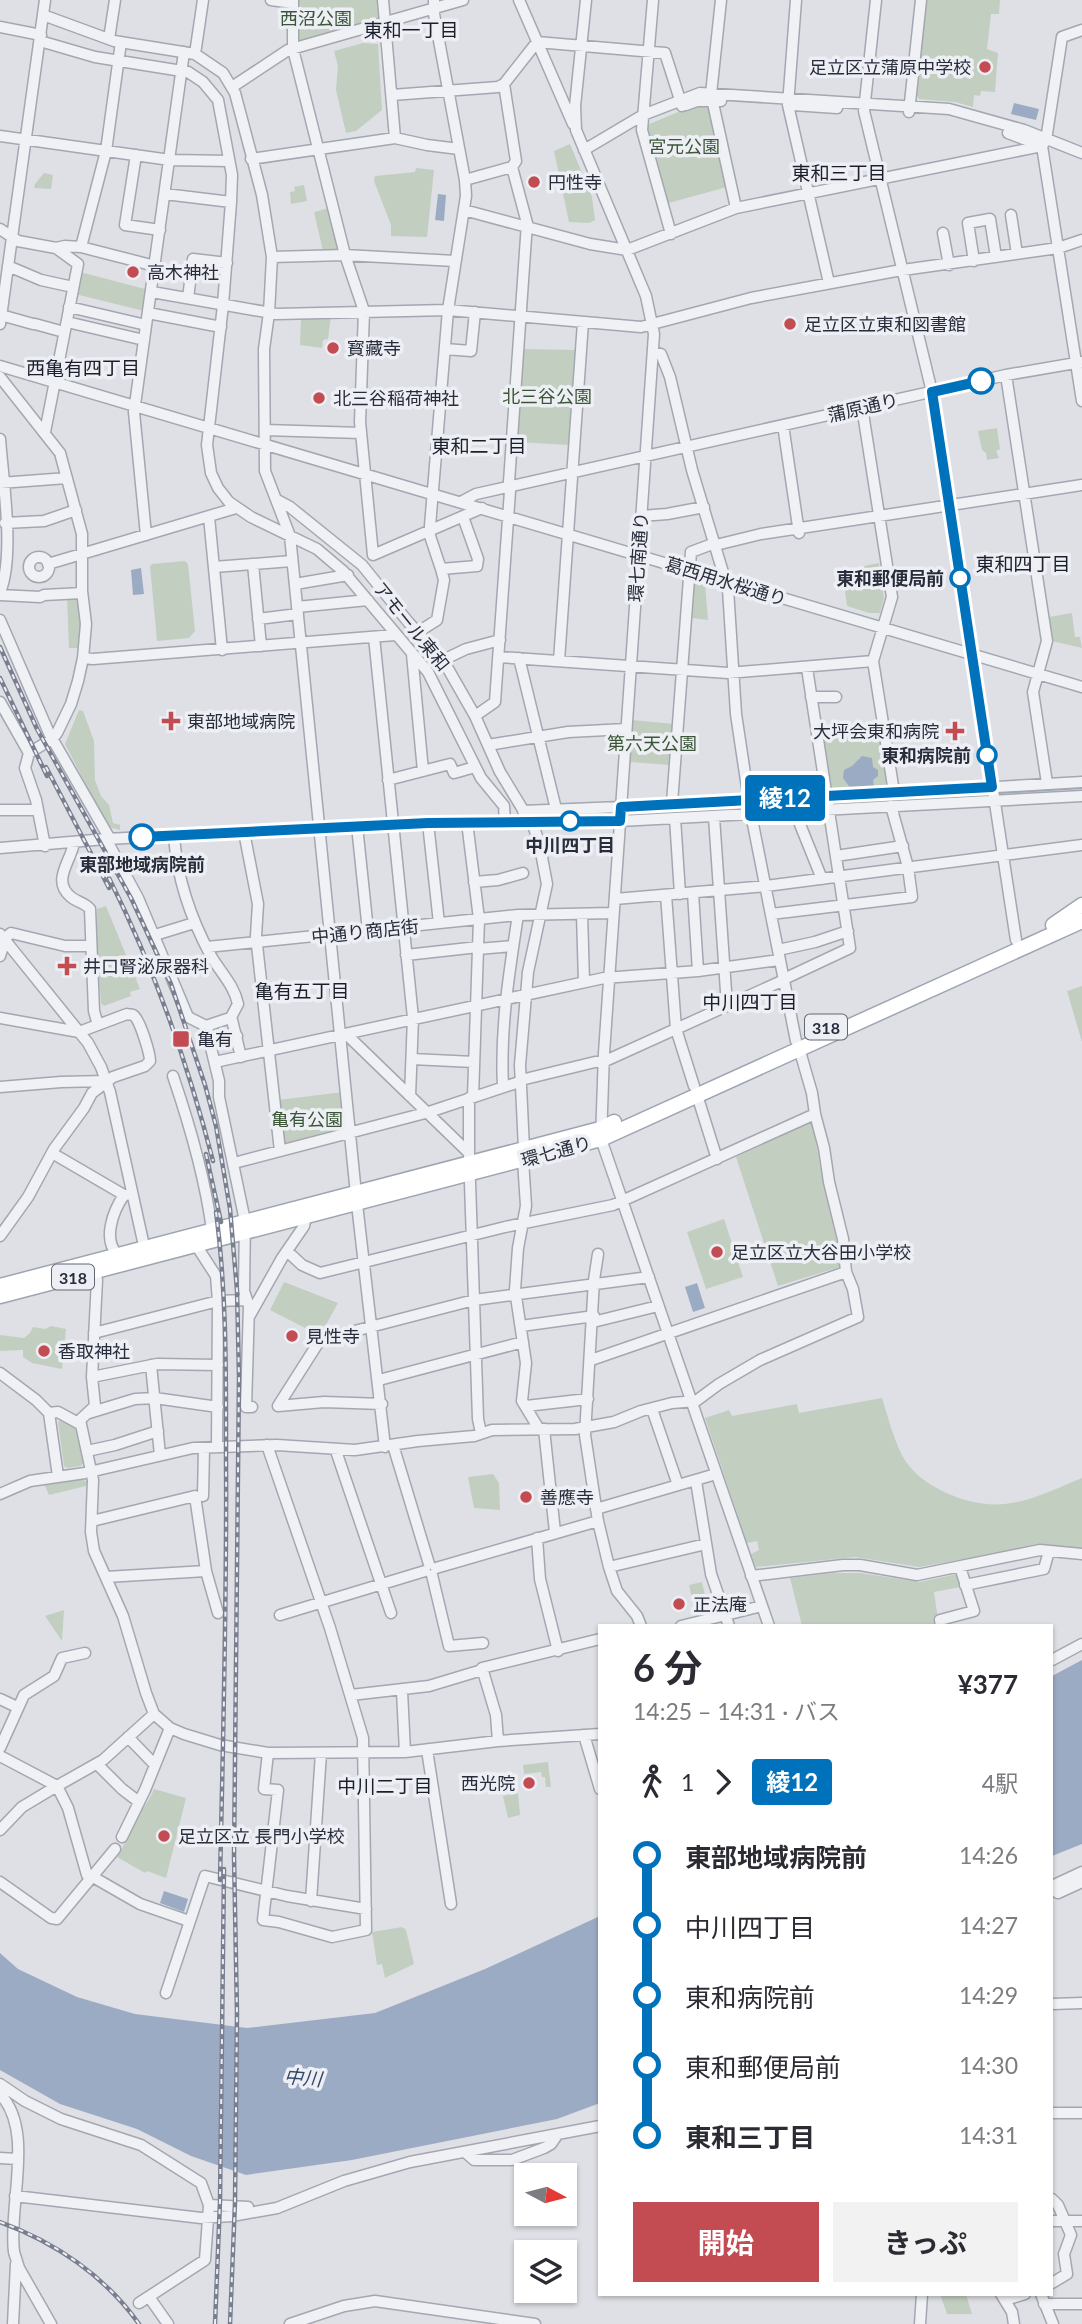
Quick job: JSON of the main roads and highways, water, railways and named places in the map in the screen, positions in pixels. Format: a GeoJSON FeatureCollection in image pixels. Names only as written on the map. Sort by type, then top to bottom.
{"type":"FeatureCollection","features":[{"type":"Feature","properties":{"kind":"main road","name":"318"},"geometry":{"type":"LineString","coordinates":[[1052,930],[1082,905]]}},
{"type":"Feature","properties":{"kind":"main road","name":"環七通り"},"geometry":{"type":"LineString","coordinates":[[0,1286],[118,1255],[196,1245],[244,1227],[357,1198],[470,1164],[524,1155],[601,1134],[1052,930],[1082,912]]}},
{"type":"Feature","properties":{"kind":"main road","name":"環七通り"},"geometry":{"type":"LineString","coordinates":[[797,1044],[1016,940],[1082,921]]}},
{"type":"Feature","properties":{"kind":"main road","name":"318"},"geometry":{"type":"LineString","coordinates":[[1052,930],[1082,928]]}},
{"type":"Feature","properties":{"kind":"main road","name":"環七通り"},"geometry":{"type":"LineString","coordinates":[[0,1296],[95,1272],[212,1230],[306,1217],[357,1198]]}},
{"type":"Feature","properties":{"kind":"water"},"geometry":{"type":"Polygon","coordinates":[[[1014,103],[1039,109],[1036,120],[1011,114],[1014,103]]]}},
{"type":"Feature","properties":{"kind":"water"},"geometry":{"type":"Polygon","coordinates":[[[438,194],[446,195],[444,221],[435,220],[438,194]]]}},
{"type":"Feature","properties":{"kind":"water"},"geometry":{"type":"Polygon","coordinates":[[[141,568],[144,594],[133,595],[131,570],[141,568]]]}},
{"type":"Feature","properties":{"kind":"water"},"geometry":{"type":"Polygon","coordinates":[[[862,756],[872,758],[878,776],[873,780],[874,787],[851,789],[843,778],[844,770],[862,756]]]}},
{"type":"Feature","properties":{"kind":"water"},"geometry":{"type":"Polygon","coordinates":[[[697,1283],[705,1308],[693,1312],[685,1287],[697,1283]]]}},
{"type":"Feature","properties":{"kind":"water"},"geometry":{"type":"Polygon","coordinates":[[[1082,1660],[1082,1844],[1053,1856],[1053,1675],[1082,1660]]]}},
{"type":"Feature","properties":{"kind":"water"},"geometry":{"type":"Polygon","coordinates":[[[164,1891],[188,1899],[184,1912],[160,1903],[164,1891]]]}},
{"type":"Feature","properties":{"kind":"water","name":"中川"},"geometry":{"type":"Polygon","coordinates":[[[598,1917],[598,2104],[557,2119],[352,2160],[246,2175],[191,2156],[137,2129],[60,2104],[0,2070],[0,1953],[18,1969],[77,1997],[135,2014],[247,2028],[375,2013],[485,1969],[598,1917]]]}},
{"type":"Feature","properties":{"kind":"waterway"},"geometry":{"type":"LineString","coordinates":[[999,793],[1082,788]]}},
{"type":"Feature","properties":{"kind":"waterway"},"geometry":{"type":"LineString","coordinates":[[860,803],[990,794]]}},
{"type":"Feature","properties":{"kind":"waterway"},"geometry":{"type":"LineString","coordinates":[[625,813],[721,810]]}},
{"type":"Feature","properties":{"kind":"waterway"},"geometry":{"type":"LineString","coordinates":[[550,815],[616,814]]}},
{"type":"Feature","properties":{"kind":"railway"},"geometry":{"type":"LineString","coordinates":[[0,647],[37,729],[131,898],[171,984],[216,1126],[230,1209],[237,1290],[239,1377],[234,1856],[237,2014],[235,2202],[230,2324]]}},
{"type":"Feature","properties":{"kind":"railway"},"geometry":{"type":"LineString","coordinates":[[0,678],[47,776]]}},
{"type":"Feature","properties":{"kind":"railway"},"geometry":{"type":"LineString","coordinates":[[46,767],[109,888]]}},
{"type":"Feature","properties":{"kind":"railway"},"geometry":{"type":"LineString","coordinates":[[109,878],[141,947],[168,1017],[193,1089],[213,1161]]}},
{"type":"Feature","properties":{"kind":"railway"},"geometry":{"type":"LineString","coordinates":[[206,1154],[221,1222]]}},
{"type":"Feature","properties":{"kind":"railway"},"geometry":{"type":"LineString","coordinates":[[216,1212],[224,1305],[226,1399],[220,1880]]}},
{"type":"Feature","properties":{"kind":"railway"},"geometry":{"type":"LineString","coordinates":[[215,2324],[220,2201],[224,1869]]}},
{"type":"Feature","properties":{"kind":"railway"},"geometry":{"type":"LineString","coordinates":[[0,2222],[40,2240],[77,2262],[111,2291],[139,2324]]}},
{"type":"Feature","properties":{"kind":"place","name":"足立区立蒲原中学校"},"geometry":{"type":"Point","coordinates":[985,67]}},
{"type":"Feature","properties":{"kind":"place","name":"円性寺"},"geometry":{"type":"Point","coordinates":[534,182]}},
{"type":"Feature","properties":{"kind":"place","name":"高木神社"},"geometry":{"type":"Point","coordinates":[133,272]}},
{"type":"Feature","properties":{"kind":"place","name":"足立区立東和図書館"},"geometry":{"type":"Point","coordinates":[790,324]}},
{"type":"Feature","properties":{"kind":"place","name":"寳藏寺"},"geometry":{"type":"Point","coordinates":[333,348]}},
{"type":"Feature","properties":{"kind":"place","name":"北三谷稲荷神社"},"geometry":{"type":"Point","coordinates":[319,398]}},
{"type":"Feature","properties":{"kind":"place","name":"東和郵便局前"},"geometry":{"type":"Point","coordinates":[960,578]}},
{"type":"Feature","properties":{"kind":"place","name":"東部地域病院"},"geometry":{"type":"Point","coordinates":[171,721]}},
{"type":"Feature","properties":{"kind":"place","name":"大坪会東和病院"},"geometry":{"type":"Point","coordinates":[955,731]}},
{"type":"Feature","properties":{"kind":"place","name":"東和病院前"},"geometry":{"type":"Point","coordinates":[987,755]}},
{"type":"Feature","properties":{"kind":"place","name":"中川四丁目"},"geometry":{"type":"Point","coordinates":[570,821]}},
{"type":"Feature","properties":{"kind":"place","name":"東部地域病院前"},"geometry":{"type":"Point","coordinates":[142,837]}},
{"type":"Feature","properties":{"kind":"place","name":"井口腎泌尿器科"},"geometry":{"type":"Point","coordinates":[67,966]}},
{"type":"Feature","properties":{"kind":"place","name":"亀有"},"geometry":{"type":"Point","coordinates":[181,1039]}},
{"type":"Feature","properties":{"kind":"place","name":"足立区立大谷田小学校"},"geometry":{"type":"Point","coordinates":[717,1252]}},
{"type":"Feature","properties":{"kind":"place","name":"見性寺"},"geometry":{"type":"Point","coordinates":[292,1336]}},
{"type":"Feature","properties":{"kind":"place","name":"香取神社"},"geometry":{"type":"Point","coordinates":[44,1351]}},
{"type":"Feature","properties":{"kind":"place","name":"善應寺"},"geometry":{"type":"Point","coordinates":[526,1497]}},
{"type":"Feature","properties":{"kind":"place","name":"正法庵"},"geometry":{"type":"Point","coordinates":[679,1604]}},
{"type":"Feature","properties":{"kind":"place","name":"西光院"},"geometry":{"type":"Point","coordinates":[529,1783]}},
{"type":"Feature","properties":{"kind":"place","name":"足立区立 長門小学校"},"geometry":{"type":"Point","coordinates":[164,1836]}},
{"type":"Feature","properties":{"kind":"district","name":"東和一丁目"},"geometry":{"type":"Point","coordinates":[411,29]}},
{"type":"Feature","properties":{"kind":"district","name":"東和三丁目"},"geometry":{"type":"Point","coordinates":[839,172]}},
{"type":"Feature","properties":{"kind":"district","name":"西亀有四丁目"},"geometry":{"type":"Point","coordinates":[83,367]}},
{"type":"Feature","properties":{"kind":"district","name":"東和二丁目"},"geometry":{"type":"Point","coordinates":[479,445]}},
{"type":"Feature","properties":{"kind":"district","name":"東和四丁目"},"geometry":{"type":"Point","coordinates":[1023,563]}},
{"type":"Feature","properties":{"kind":"district","name":"亀有五丁目"},"geometry":{"type":"Point","coordinates":[302,990]}},
{"type":"Feature","properties":{"kind":"district","name":"中川四丁目"},"geometry":{"type":"Point","coordinates":[750,1001]}},
{"type":"Feature","properties":{"kind":"district","name":"中川二丁目"},"geometry":{"type":"Point","coordinates":[385,1785]}},
{"type":"Feature","properties":{"kind":"park label","name":"西沼公園"},"geometry":{"type":"Point","coordinates":[316,18]}},
{"type":"Feature","properties":{"kind":"park label","name":"宮元公園"},"geometry":{"type":"Point","coordinates":[684,146]}},
{"type":"Feature","properties":{"kind":"park label","name":"北三谷公園"},"geometry":{"type":"Point","coordinates":[547,396]}},
{"type":"Feature","properties":{"kind":"park label","name":"第六天公園"},"geometry":{"type":"Point","coordinates":[652,743]}},
{"type":"Feature","properties":{"kind":"park label","name":"亀有公園"},"geometry":{"type":"Point","coordinates":[307,1119]}}]}
